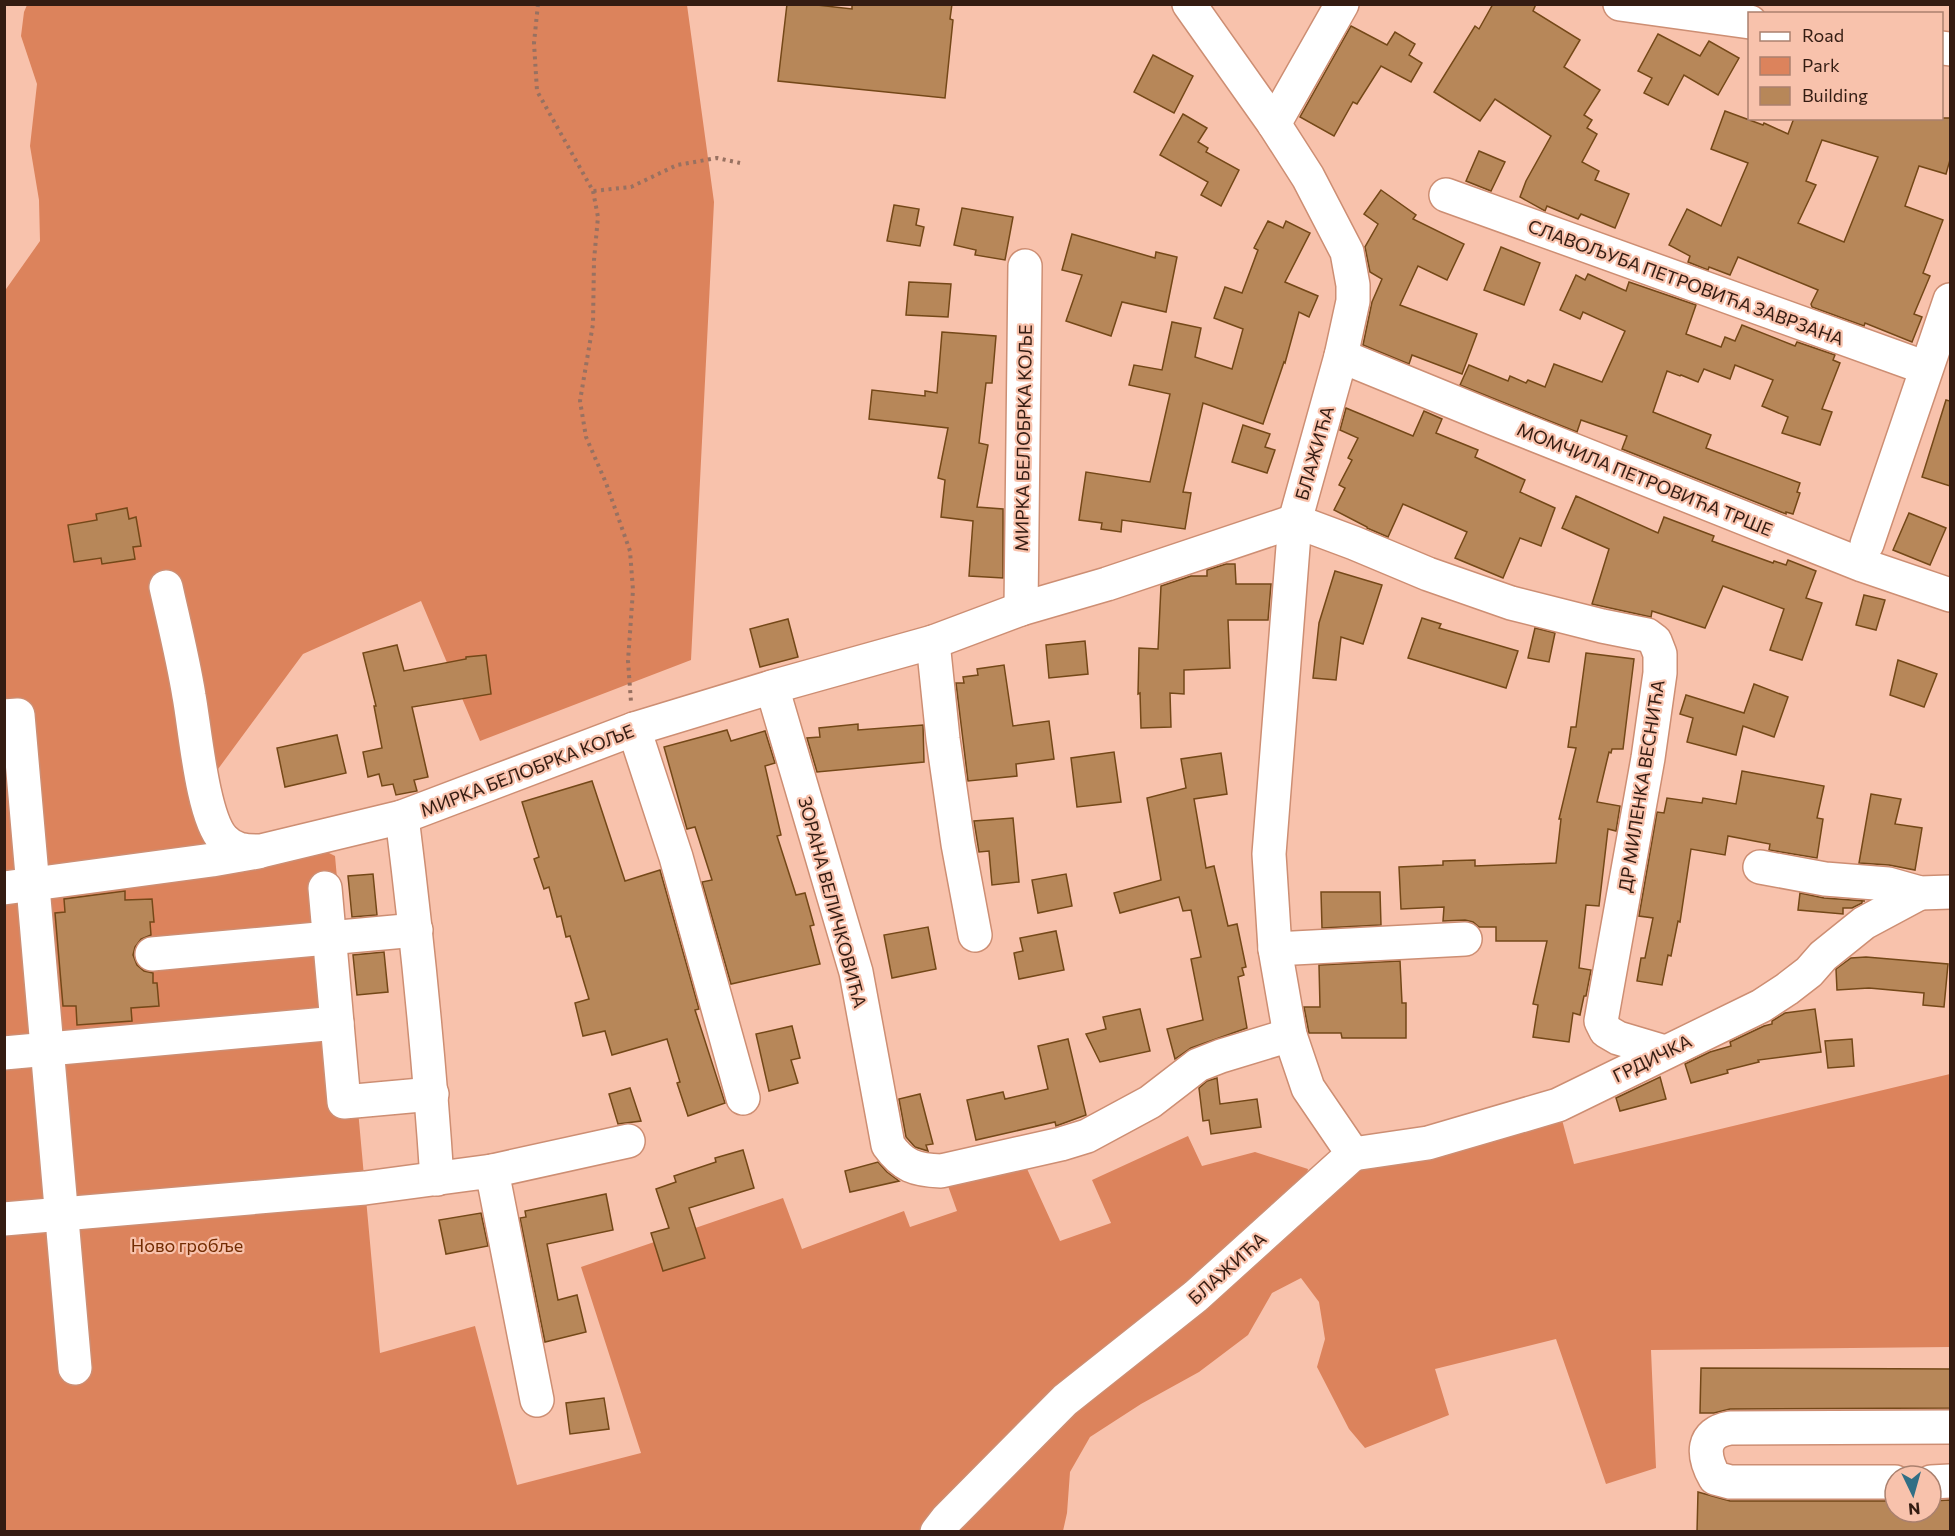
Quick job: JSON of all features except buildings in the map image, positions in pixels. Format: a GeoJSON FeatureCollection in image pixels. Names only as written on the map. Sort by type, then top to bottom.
{"type":"FeatureCollection","features":[{"type":"Feature","properties":{"kind":"street","name":"БЛАЖИЋА"},"geometry":{"type":"LineString","coordinates":[[937,1532],[947,1519],[1065,1400],[1196,1296],[1353,1154],[1308,1088],[1290,1035],[1275,949],[1269,854],[1295,521],[1341,356],[1353,301],[1353,285],[1347,252],[1308,177],[1274,124],[1189,4]]}},
{"type":"Feature","properties":{"kind":"street"},"geometry":{"type":"LineString","coordinates":[[1274,124],[1342,4]]}},
{"type":"Feature","properties":{"kind":"street"},"geometry":{"type":"LineString","coordinates":[[1620,4],[1748,22]]}},
{"type":"Feature","properties":{"kind":"street","name":"СЛАВОЉУБА ПЕТРОВИЋА ЗАВРЗАНА"},"geometry":{"type":"LineString","coordinates":[[1446,195],[1926,368]]}},
{"type":"Feature","properties":{"kind":"street","name":"МИРКА БЕЛОБРКА КОЉЕ"},"geometry":{"type":"LineString","coordinates":[[1021,609],[1025,266]]}},
{"type":"Feature","properties":{"kind":"street"},"geometry":{"type":"LineString","coordinates":[[1867,544],[1950,300]]}},
{"type":"Feature","properties":{"kind":"street","name":"МОМЧИЛА ПЕТРОВИЋА ТРШЕ"},"geometry":{"type":"LineString","coordinates":[[1341,356],[1851,561],[1950,595]]}},
{"type":"Feature","properties":{"kind":"street","name":"МИРКА БЕЛОБРКА КОЉЕ"},"geometry":{"type":"LineString","coordinates":[[437,1179],[432,1094],[402,817],[634,729],[933,642],[1021,609],[1107,584],[1295,521]]}},
{"type":"Feature","properties":{"kind":"street","name":"ДР МИЛЕНКА ВЕСНИЋА"},"geometry":{"type":"LineString","coordinates":[[1295,521],[1428,574],[1511,603],[1647,635],[1655,640],[1659,648],[1660,660],[1650,748],[1601,1021],[1606,1031],[1618,1038],[1665,1052]]}},
{"type":"Feature","properties":{"kind":"street"},"geometry":{"type":"LineString","coordinates":[[166,587],[189,696],[204,788],[214,823],[223,839],[243,851],[261,851]]}},
{"type":"Feature","properties":{"kind":"street"},"geometry":{"type":"LineString","coordinates":[[933,642],[943,739],[958,844],[975,935]]}},
{"type":"Feature","properties":{"kind":"street","name":"ЗОРАНА ВЕЛИЧКОВИЋА"},"geometry":{"type":"LineString","coordinates":[[772,687],[856,972],[888,1146],[899,1160],[920,1170],[940,1171],[1087,1136],[1150,1102],[1198,1065],[1290,1035]]}},
{"type":"Feature","properties":{"kind":"street"},"geometry":{"type":"LineString","coordinates":[[4,716],[18,715],[19,887],[47,1049],[75,1368]]}},
{"type":"Feature","properties":{"kind":"street"},"geometry":{"type":"LineString","coordinates":[[634,729],[676,857],[743,1098]]}},
{"type":"Feature","properties":{"kind":"street"},"geometry":{"type":"LineString","coordinates":[[19,887],[212,861],[402,817]]}},
{"type":"Feature","properties":{"kind":"street","name":"ГРДИЧКА"},"geometry":{"type":"LineString","coordinates":[[1760,867],[1825,879],[1888,884],[1935,892]]}},
{"type":"Feature","properties":{"kind":"street"},"geometry":{"type":"LineString","coordinates":[[325,888],[344,1102],[432,1094]]}},
{"type":"Feature","properties":{"kind":"street","name":"ГРДИЧКА"},"geometry":{"type":"LineString","coordinates":[[1353,1154],[1428,1143],[1558,1105],[1761,1006],[1809,972],[1824,956],[1864,923],[1935,892]]}},
{"type":"Feature","properties":{"kind":"street"},"geometry":{"type":"LineString","coordinates":[[152,954],[416,930]]}},
{"type":"Feature","properties":{"kind":"street"},"geometry":{"type":"LineString","coordinates":[[1275,949],[1465,939]]}},
{"type":"Feature","properties":{"kind":"street"},"geometry":{"type":"LineString","coordinates":[[4,1053],[338,1023]]}},
{"type":"Feature","properties":{"kind":"street"},"geometry":{"type":"LineString","coordinates":[[4,1219],[365,1188],[492,1171],[628,1141]]}},
{"type":"Feature","properties":{"kind":"street"},"geometry":{"type":"LineString","coordinates":[[492,1171],[537,1400]]}},
{"type":"Feature","properties":{"kind":"street"},"geometry":{"type":"LineString","coordinates":[[1883,1482],[1730,1482],[1715,1478],[1709,1467],[1707,1446],[1710,1437],[1718,1430],[1730,1428],[1950,1427]]}},
{"type":"Feature","properties":{"kind":"path"},"geometry":{"type":"LineString","coordinates":[[538,4],[534,43],[537,91],[593,191],[598,217],[594,260],[593,324],[580,401],[586,437],[606,483],[630,551],[633,590],[628,661],[634,729]]}},
{"type":"Feature","properties":{"kind":"path"},"geometry":{"type":"LineString","coordinates":[[593,191],[631,187],[677,165],[717,158],[740,163]]}},
{"type":"Feature","properties":{"kind":"green space","name":"Ново гробље"},"geometry":{"type":"Polygon","coordinates":[[[27,5],[687,5],[714,202],[691,660],[480,741],[421,601],[303,654],[204,788],[223,839],[305,841],[335,856],[380,1353],[475,1326],[517,1485],[641,1453],[581,1267],[783,1198],[802,1249],[904,1211],[910,1227],[957,1211],[948,1186],[1023,1160],[1060,1241],[1111,1223],[1092,1180],[1188,1136],[1202,1166],[1255,1152],[1308,1169],[1301,1200],[1353,1154],[1558,1105],[1574,1164],[1950,1074],[1950,1347],[1651,1350],[1656,1468],[1606,1484],[1556,1339],[1435,1369],[1449,1415],[1365,1448],[1349,1429],[1317,1367],[1325,1339],[1319,1302],[1301,1278],[1272,1293],[1248,1335],[1199,1372],[1141,1404],[1090,1437],[1070,1472],[1067,1513],[1063,1531],[5,1532],[4,292],[40,241],[39,200],[30,146],[37,84],[21,36],[27,5]]]}}]}
